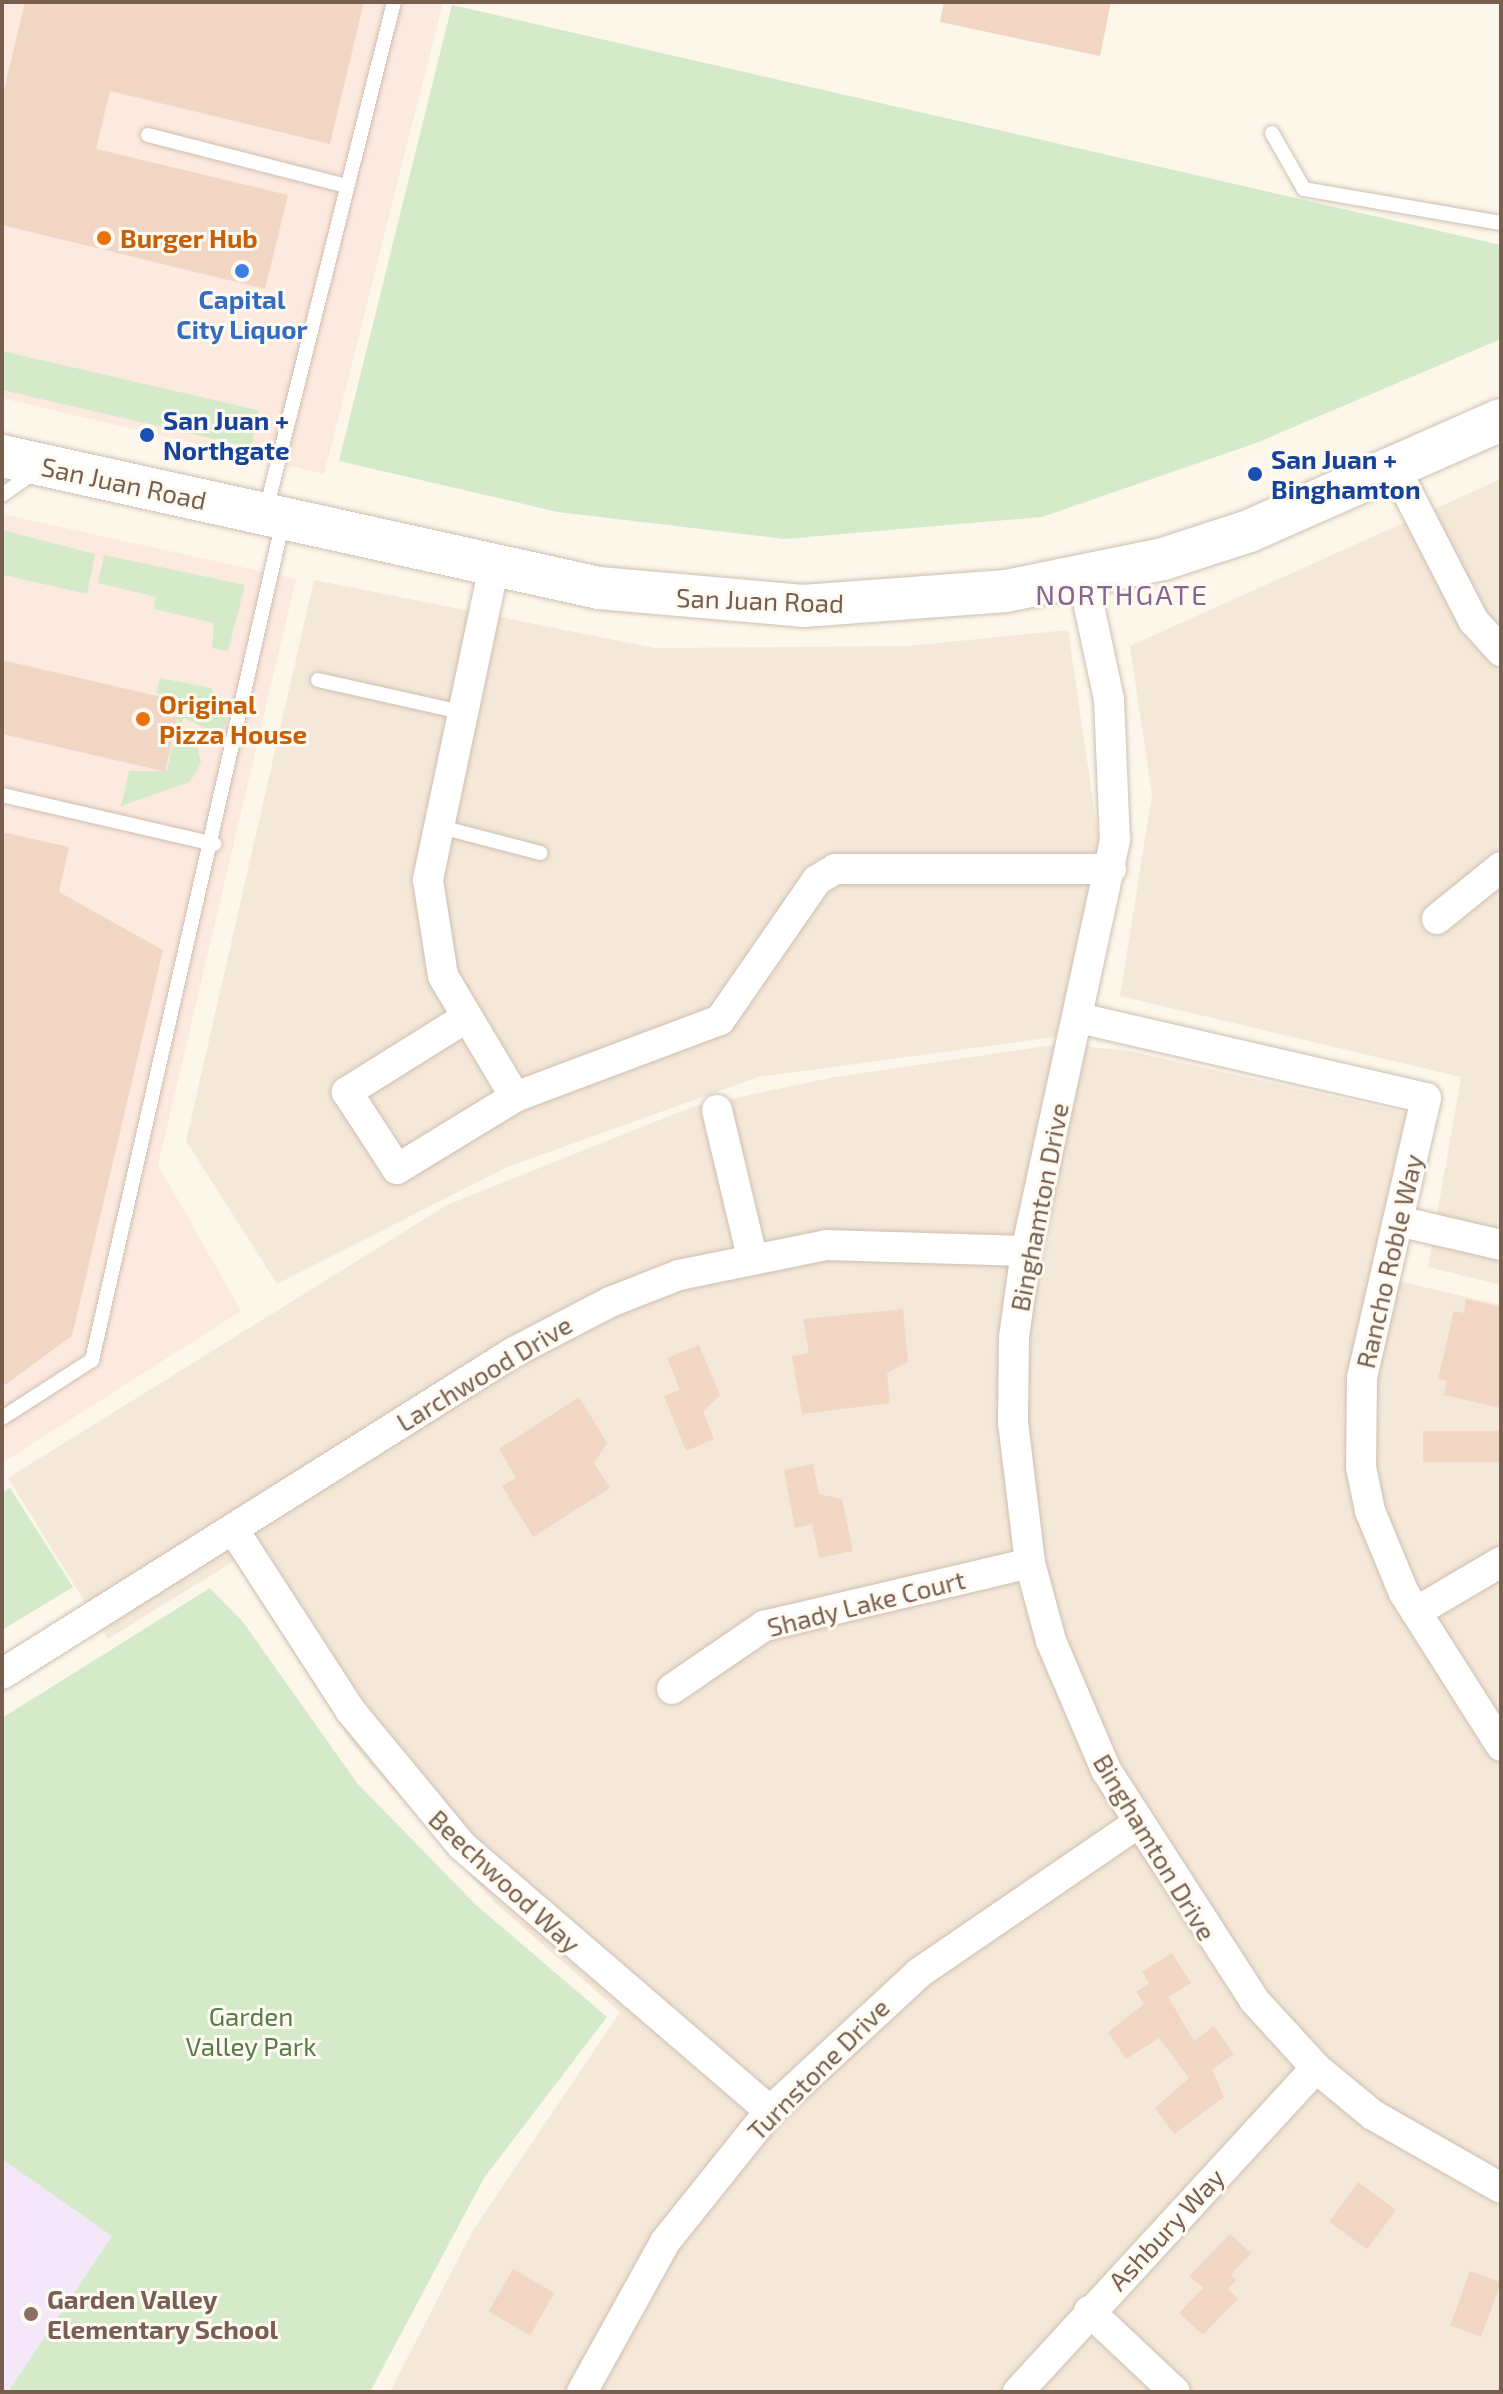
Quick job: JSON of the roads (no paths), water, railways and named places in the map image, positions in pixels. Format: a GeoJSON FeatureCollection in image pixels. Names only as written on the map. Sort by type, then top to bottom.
{"type":"FeatureCollection","features":[{"type":"Feature","properties":{"kind":"main road","name":"San Juan Road"},"geometry":{"type":"LineString","coordinates":[[2,456],[599,588],[803,606],[917,602],[1083,578],[1249,531],[1396,470],[1501,420]]}},
{"type":"Feature","properties":{"kind":"street"},"geometry":{"type":"LineString","coordinates":[[1396,470],[1473,620],[1501,651]]}},
{"type":"Feature","properties":{"kind":"street"},"geometry":{"type":"LineString","coordinates":[[494,566],[434,826],[428,880],[434,943],[467,1017],[515,1097]]}},
{"type":"Feature","properties":{"kind":"street","name":"Binghamton Drive"},"geometry":{"type":"LineString","coordinates":[[1083,578],[1115,755],[1111,869],[1026,1251],[1013,1422],[1030,1563],[1081,1719],[1137,1824],[1236,1977],[1316,2068],[1428,2152],[1501,2188]]}},
{"type":"Feature","properties":{"kind":"street"},"geometry":{"type":"LineString","coordinates":[[1437,919],[1501,867]]}},
{"type":"Feature","properties":{"kind":"street"},"geometry":{"type":"LineString","coordinates":[[467,1017],[347,1092],[397,1169],[515,1097],[720,1020],[817,880],[835,869],[1111,869]]}},
{"type":"Feature","properties":{"kind":"street","name":"Rancho Roble Way"},"geometry":{"type":"LineString","coordinates":[[1079,1018],[1426,1098],[1358,1423],[1370,1511],[1416,1612],[1501,1746]]}},
{"type":"Feature","properties":{"kind":"street"},"geometry":{"type":"LineString","coordinates":[[717,1110],[752,1257]]}},
{"type":"Feature","properties":{"kind":"street"},"geometry":{"type":"LineString","coordinates":[[1398,1221],[1501,1245]]}},
{"type":"Feature","properties":{"kind":"street","name":"Larchwood Drive"},"geometry":{"type":"LineString","coordinates":[[2,1674],[564,1323],[679,1275],[752,1257],[901,1242],[1026,1251]]}},
{"type":"Feature","properties":{"kind":"street","name":"Beechwood Way"},"geometry":{"type":"LineString","coordinates":[[233,1529],[350,1710],[462,1846],[770,2111]]}},
{"type":"Feature","properties":{"kind":"street"},"geometry":{"type":"LineString","coordinates":[[1416,1612],[1501,1562]]}},
{"type":"Feature","properties":{"kind":"street","name":"Shady Lake Court"},"geometry":{"type":"LineString","coordinates":[[672,1689],[764,1626],[1030,1563]]}},
{"type":"Feature","properties":{"kind":"street","name":"Turnstone Drive"},"geometry":{"type":"LineString","coordinates":[[582,2392],[665,2242],[770,2111],[919,1973],[1137,1824]]}},
{"type":"Feature","properties":{"kind":"street","name":"Ashbury Way"},"geometry":{"type":"LineString","coordinates":[[1018,2392],[1089,2311],[1316,2068]]}},
{"type":"Feature","properties":{"kind":"street"},"geometry":{"type":"LineString","coordinates":[[1089,2311],[1175,2392]]}},
{"type":"Feature","properties":{"kind":"lane"},"geometry":{"type":"LineString","coordinates":[[2,1418],[92,1360],[214,844],[274,517],[347,186],[394,2]]}},
{"type":"Feature","properties":{"kind":"lane"},"geometry":{"type":"LineString","coordinates":[[1272,133],[1304,189],[1501,223]]}},
{"type":"Feature","properties":{"kind":"lane"},"geometry":{"type":"LineString","coordinates":[[148,135],[347,186]]}},
{"type":"Feature","properties":{"kind":"lane"},"geometry":{"type":"LineString","coordinates":[[2,495],[47,466]]}},
{"type":"Feature","properties":{"kind":"lane"},"geometry":{"type":"LineString","coordinates":[[318,680],[461,712]]}},
{"type":"Feature","properties":{"kind":"lane"},"geometry":{"type":"LineString","coordinates":[[2,795],[214,844]]}},
{"type":"Feature","properties":{"kind":"lane"},"geometry":{"type":"LineString","coordinates":[[434,826],[541,853]]}},
{"type":"Feature","properties":{"kind":"place","name":"Burger Hub"},"geometry":{"type":"Point","coordinates":[104,238]}},
{"type":"Feature","properties":{"kind":"place","name":"Capital City Liquor"},"geometry":{"type":"Point","coordinates":[242,271]}},
{"type":"Feature","properties":{"kind":"place","name":"San Juan + Northgate"},"geometry":{"type":"Point","coordinates":[147,435]}},
{"type":"Feature","properties":{"kind":"place","name":"San Juan + Binghamton"},"geometry":{"type":"Point","coordinates":[1255,474]}},
{"type":"Feature","properties":{"kind":"place","name":"Original Pizza House"},"geometry":{"type":"Point","coordinates":[143,719]}},
{"type":"Feature","properties":{"kind":"place","name":"Garden Valley Elementary School"},"geometry":{"type":"Point","coordinates":[31,2314]}},
{"type":"Feature","properties":{"kind":"district","name":"NORTHGATE"},"geometry":{"type":"Point","coordinates":[1122,594]}},
{"type":"Feature","properties":{"kind":"park label","name":"Garden Valley Park"},"geometry":{"type":"Point","coordinates":[251,2031]}}]}
